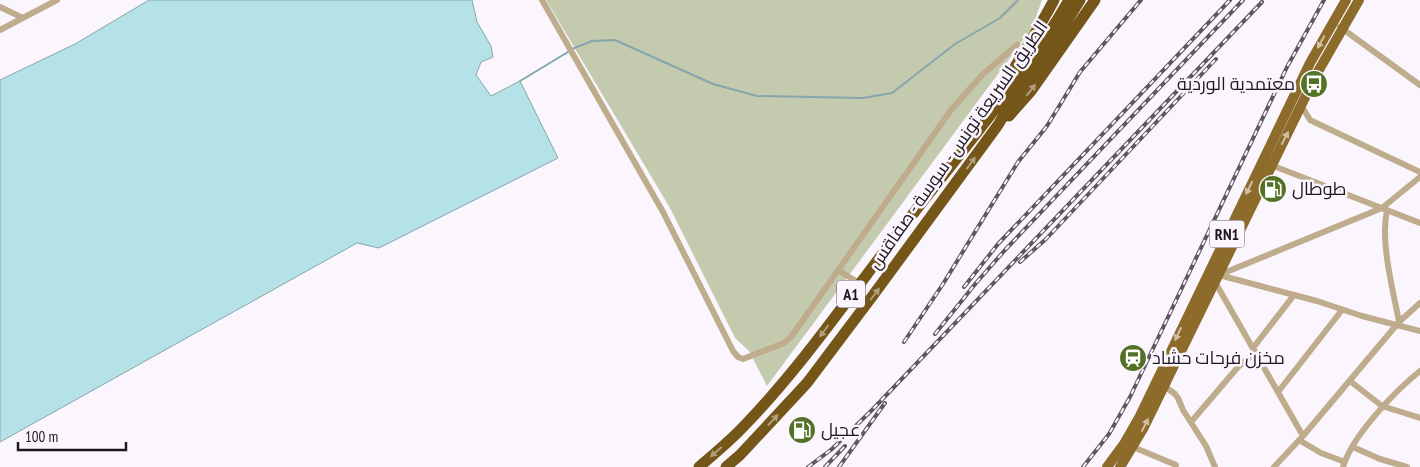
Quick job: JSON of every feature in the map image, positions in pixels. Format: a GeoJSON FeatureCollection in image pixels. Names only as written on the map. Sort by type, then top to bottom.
{"type":"FeatureCollection","features":[{"type":"Feature","properties":{"kind":"highway"},"geometry":{"type":"LineString","coordinates":[[992,112],[1012,70],[1054,0]]}},
{"type":"Feature","properties":{"kind":"highway","name":"الطريق السريعة تونس - سوسة - صفاقس"},"geometry":{"type":"LineString","coordinates":[[699,467],[743,427],[799,364],[859,283],[992,112],[1048,35],[1068,0]]}},
{"type":"Feature","properties":{"kind":"highway","name":"الطريق السريعة تونس - سوسة - صفاقس"},"geometry":{"type":"LineString","coordinates":[[726,467],[740,455],[807,383],[998,125],[1021,87],[1055,40],[1080,0]]}},
{"type":"Feature","properties":{"kind":"highway"},"geometry":{"type":"LineString","coordinates":[[998,125],[1010,116],[1031,91],[1095,0]]}},
{"type":"Feature","properties":{"kind":"main road","name":"RN1"},"geometry":{"type":"LineString","coordinates":[[1107,467],[1124,444],[1140,416],[1208,271],[1310,63],[1346,0]]}},
{"type":"Feature","properties":{"kind":"main road","name":"RN1"},"geometry":{"type":"LineString","coordinates":[[1120,467],[1133,447],[1164,386],[1316,75],[1359,0]]}},
{"type":"Feature","properties":{"kind":"street"},"geometry":{"type":"LineString","coordinates":[[0,30],[57,0]]}},
{"type":"Feature","properties":{"kind":"street"},"geometry":{"type":"LineString","coordinates":[[542,0],[663,212],[738,358],[747,358],[788,340],[951,110],[982,75],[1017,45]]}},
{"type":"Feature","properties":{"kind":"street"},"geometry":{"type":"LineString","coordinates":[[0,15],[0,7],[23,18]]}},
{"type":"Feature","properties":{"kind":"street"},"geometry":{"type":"LineString","coordinates":[[1332,22],[1420,85]]}},
{"type":"Feature","properties":{"kind":"street"},"geometry":{"type":"LineString","coordinates":[[1301,106],[1310,120],[1420,172]]}},
{"type":"Feature","properties":{"kind":"street"},"geometry":{"type":"LineString","coordinates":[[1271,165],[1420,223]]}},
{"type":"Feature","properties":{"kind":"street"},"geometry":{"type":"LineString","coordinates":[[1217,278],[1384,209],[1420,177]]}},
{"type":"Feature","properties":{"kind":"street"},"geometry":{"type":"LineString","coordinates":[[1384,209],[1385,243],[1398,323]]}},
{"type":"Feature","properties":{"kind":"street"},"geometry":{"type":"LineString","coordinates":[[838,270],[859,283]]}},
{"type":"Feature","properties":{"kind":"street"},"geometry":{"type":"LineString","coordinates":[[1208,271],[1217,278],[1301,438],[1321,453],[1344,465],[1353,447],[1382,406],[1420,371]]}},
{"type":"Feature","properties":{"kind":"street"},"geometry":{"type":"LineString","coordinates":[[1217,278],[1317,301],[1342,310],[1398,323],[1420,331]]}},
{"type":"Feature","properties":{"kind":"street"},"geometry":{"type":"LineString","coordinates":[[1191,422],[1254,350],[1294,295]]}},
{"type":"Feature","properties":{"kind":"street"},"geometry":{"type":"LineString","coordinates":[[1274,467],[1301,438],[1398,323],[1420,302]]}},
{"type":"Feature","properties":{"kind":"street"},"geometry":{"type":"LineString","coordinates":[[1278,392],[1342,310]]}},
{"type":"Feature","properties":{"kind":"street"},"geometry":{"type":"LineString","coordinates":[[1350,381],[1382,406],[1420,418]]}},
{"type":"Feature","properties":{"kind":"street"},"geometry":{"type":"LineString","coordinates":[[1164,386],[1177,396],[1183,410],[1206,446],[1215,467]]}},
{"type":"Feature","properties":{"kind":"street"},"geometry":{"type":"LineString","coordinates":[[1133,447],[1176,465]]}},
{"type":"Feature","properties":{"kind":"street"},"geometry":{"type":"LineString","coordinates":[[1353,447],[1380,459],[1407,467]]}},
{"type":"Feature","properties":{"kind":"green space"},"geometry":{"type":"Polygon","coordinates":[[[546,0],[1042,0],[1032,28],[767,386],[749,351],[735,338],[670,208],[546,0]]]}},
{"type":"Feature","properties":{"kind":"water"},"geometry":{"type":"Polygon","coordinates":[[[149,0],[472,0],[477,22],[491,46],[493,57],[481,62],[476,75],[491,96],[520,81],[558,158],[379,248],[357,243],[0,442],[0,80],[75,44],[149,0]]]}},
{"type":"Feature","properties":{"kind":"waterway"},"geometry":{"type":"LineString","coordinates":[[572,49],[592,41],[615,40],[713,84],[757,96],[863,98],[892,93],[955,44],[1000,18],[1018,0]]}},
{"type":"Feature","properties":{"kind":"waterway"},"geometry":{"type":"LineString","coordinates":[[520,81],[568,52]]}},
{"type":"Feature","properties":{"kind":"railway"},"geometry":{"type":"LineString","coordinates":[[904,342],[943,284],[1018,162],[1047,126],[1080,72],[1141,0]]}},
{"type":"Feature","properties":{"kind":"railway"},"geometry":{"type":"LineString","coordinates":[[964,287],[998,244],[1230,0]]}},
{"type":"Feature","properties":{"kind":"railway"},"geometry":{"type":"LineString","coordinates":[[935,334],[1005,250],[1243,0]]}},
{"type":"Feature","properties":{"kind":"railway"},"geometry":{"type":"LineString","coordinates":[[1083,467],[1109,434],[1130,397],[1287,67],[1324,0]]}},
{"type":"Feature","properties":{"kind":"railway"},"geometry":{"type":"LineString","coordinates":[[808,467],[832,449],[873,409],[1262,2]]}},
{"type":"Feature","properties":{"kind":"railway"},"geometry":{"type":"LineString","coordinates":[[1020,262],[1046,239],[1216,59]]}},
{"type":"Feature","properties":{"kind":"railway"},"geometry":{"type":"LineString","coordinates":[[839,467],[885,403]]}},
{"type":"Feature","properties":{"kind":"railway"},"geometry":{"type":"LineString","coordinates":[[825,467],[845,446]]}},
{"type":"Feature","properties":{"kind":"place","name":"معتمدية الوردية"},"geometry":{"type":"Point","coordinates":[1314,84]}},
{"type":"Feature","properties":{"kind":"place","name":"طوطال"},"geometry":{"type":"Point","coordinates":[1273,189]}},
{"type":"Feature","properties":{"kind":"place","name":"مخزن فرحات حشاد"},"geometry":{"type":"Point","coordinates":[1133,358]}},
{"type":"Feature","properties":{"kind":"place","name":"عجيل"},"geometry":{"type":"Point","coordinates":[802,430]}}]}
